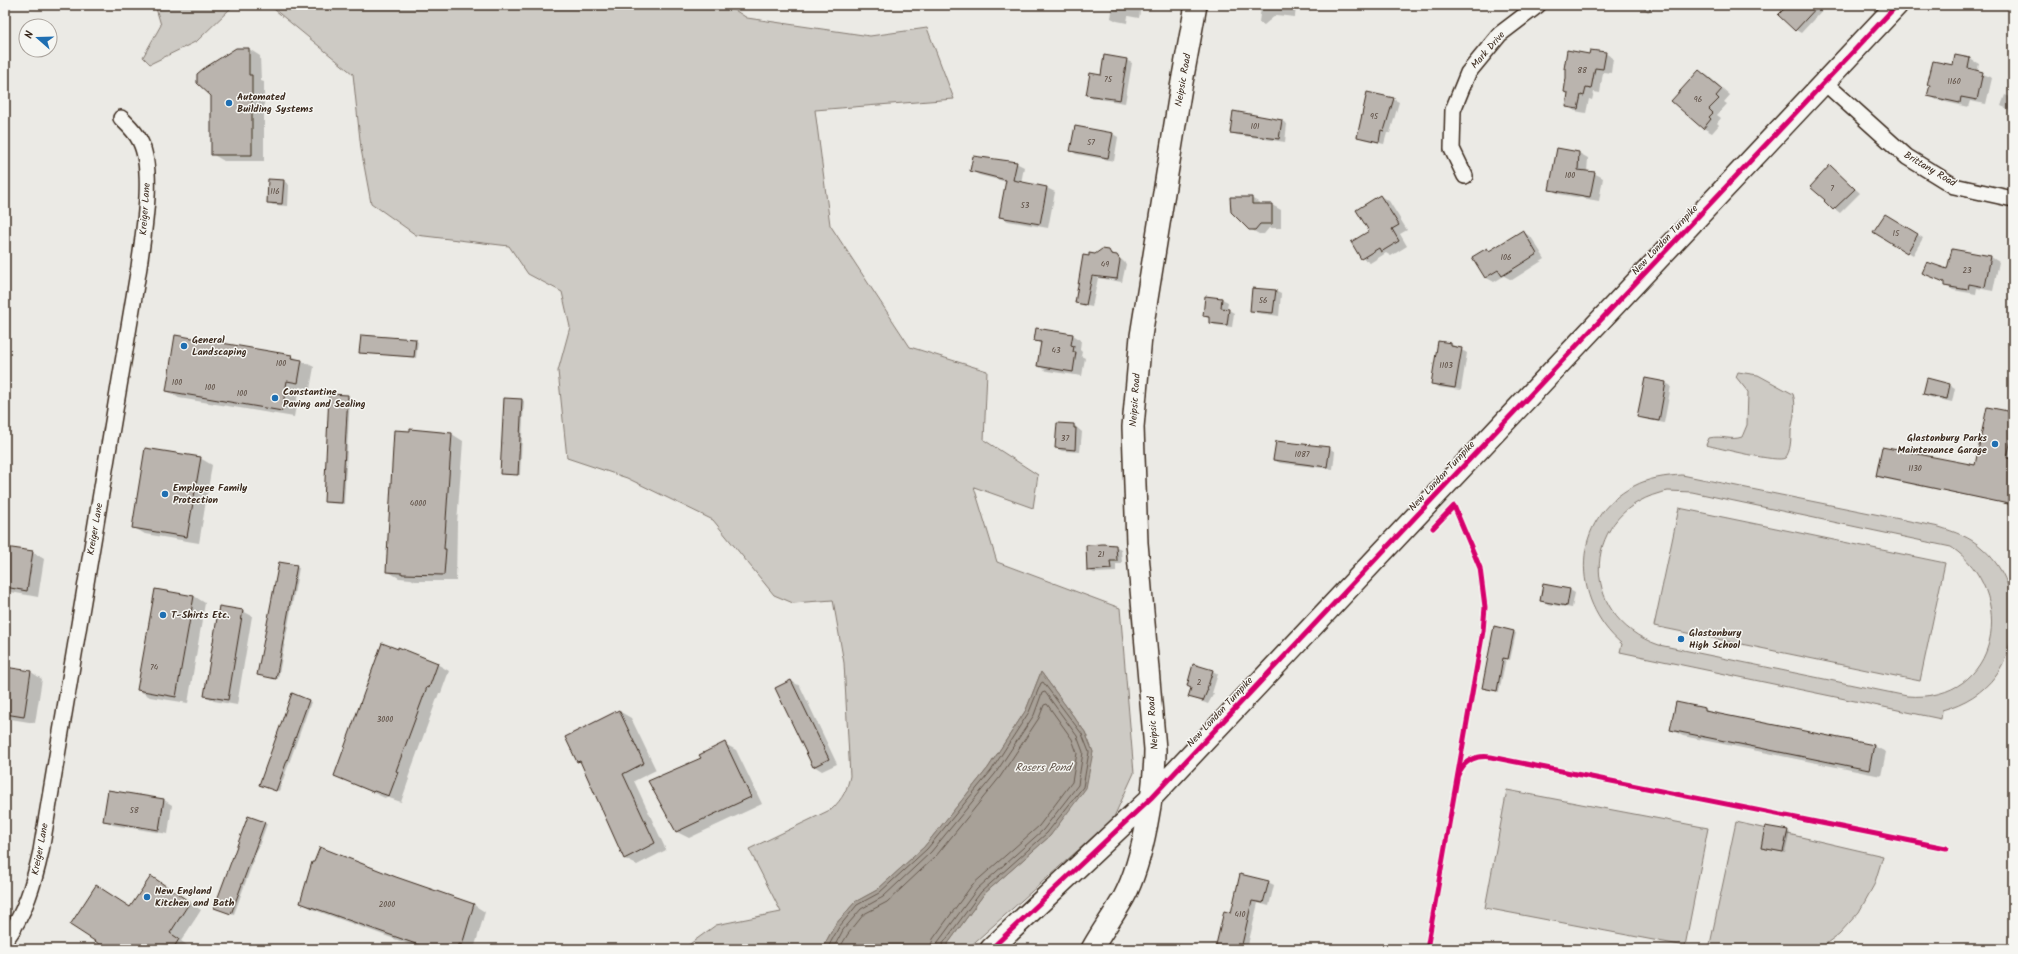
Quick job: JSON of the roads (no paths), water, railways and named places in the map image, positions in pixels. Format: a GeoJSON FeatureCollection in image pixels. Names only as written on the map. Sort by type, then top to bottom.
{"type":"FeatureCollection","features":[{"type":"Feature","properties":{"kind":"street","name":"Neipsic Road"},"geometry":{"type":"LineString","coordinates":[[1092,949],[1124,897],[1131,882],[1151,798],[1155,749],[1137,543],[1133,427],[1141,336],[1180,93],[1196,5]]}},
{"type":"Feature","properties":{"kind":"street","name":"Mark Drive"},"geometry":{"type":"LineString","coordinates":[[1465,176],[1452,149],[1453,110],[1468,73],[1500,34],[1538,5]]}},
{"type":"Feature","properties":{"kind":"street","name":"New London Turnpike"},"geometry":{"type":"LineString","coordinates":[[991,949],[1151,798],[1897,5]]}},
{"type":"Feature","properties":{"kind":"street","name":"Brittany Road"},"geometry":{"type":"LineString","coordinates":[[1825,83],[1907,157],[1947,182],[1954,186],[2013,198]]}},
{"type":"Feature","properties":{"kind":"street","name":"Kreiger Lane"},"geometry":{"type":"LineString","coordinates":[[5,941],[20,919],[31,892],[41,851],[139,267],[146,207],[147,170],[141,142],[121,118]]}},
{"type":"Feature","properties":{"kind":"street"},"geometry":{"type":"LineString","coordinates":[[5,941],[17,949]]}},
{"type":"Feature","properties":{"kind":"water","name":"Rosers Pond"},"geometry":{"type":"Polygon","coordinates":[[[1041,672],[1085,732],[1093,752],[1086,788],[1050,836],[984,894],[944,949],[822,949],[835,925],[855,902],[877,890],[924,847],[988,768],[1026,710],[1041,672]]]}},
{"type":"Feature","properties":{"kind":"place","name":"Automated Building Systems"},"geometry":{"type":"Point","coordinates":[229,103]}},
{"type":"Feature","properties":{"kind":"place","name":"General Landscaping"},"geometry":{"type":"Point","coordinates":[184,346]}},
{"type":"Feature","properties":{"kind":"place","name":"Constantine Paving and Sealing"},"geometry":{"type":"Point","coordinates":[275,398]}},
{"type":"Feature","properties":{"kind":"place","name":"Glastonbury Parks Maintenance Garage"},"geometry":{"type":"Point","coordinates":[1995,444]}},
{"type":"Feature","properties":{"kind":"place","name":"Employee Family Protection"},"geometry":{"type":"Point","coordinates":[165,494]}},
{"type":"Feature","properties":{"kind":"place","name":"T-Shirts Etc."},"geometry":{"type":"Point","coordinates":[163,615]}},
{"type":"Feature","properties":{"kind":"place","name":"Glastonbury High School"},"geometry":{"type":"Point","coordinates":[1681,639]}},
{"type":"Feature","properties":{"kind":"place","name":"New England Kitchen and Bath"},"geometry":{"type":"Point","coordinates":[147,897]}}]}
